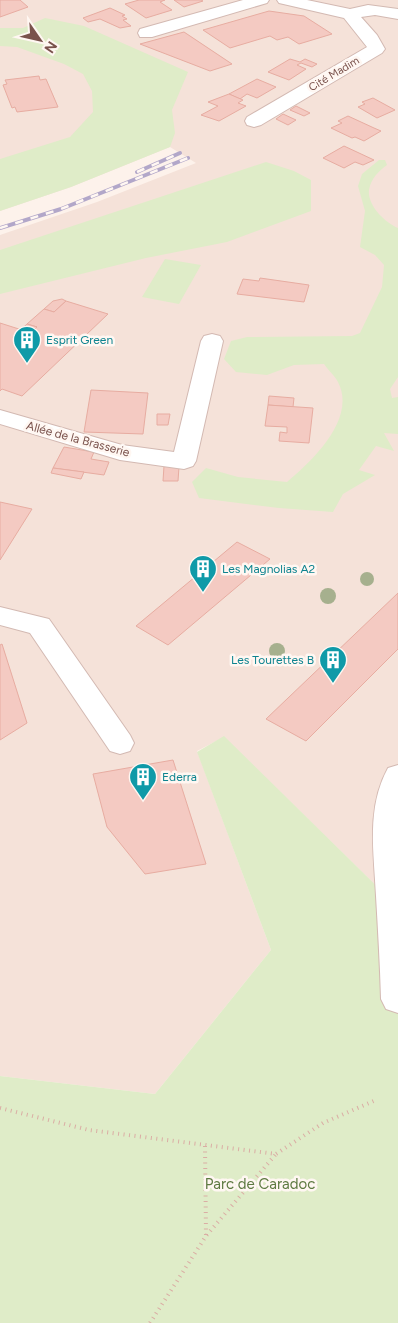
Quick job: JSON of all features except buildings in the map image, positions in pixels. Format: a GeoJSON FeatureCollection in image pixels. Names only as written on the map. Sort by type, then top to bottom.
{"type":"FeatureCollection","features":[{"type":"Feature","properties":{"kind":"street"},"geometry":{"type":"LineString","coordinates":[[146,34],[260,0]]}},
{"type":"Feature","properties":{"kind":"street"},"geometry":{"type":"LineString","coordinates":[[285,0],[352,15],[366,10],[398,14]]}},
{"type":"Feature","properties":{"kind":"street","name":"Cité Madim"},"geometry":{"type":"LineString","coordinates":[[254,121],[376,49],[374,40],[358,26],[352,15]]}},
{"type":"Feature","properties":{"kind":"street","name":"Allée de la Brasserie"},"geometry":{"type":"LineString","coordinates":[[0,417],[120,452],[184,461],[212,341]]}},
{"type":"Feature","properties":{"kind":"street"},"geometry":{"type":"LineString","coordinates":[[0,616],[39,626],[120,743]]}},
{"type":"Feature","properties":{"kind":"street"},"geometry":{"type":"LineString","coordinates":[[398,776],[392,790],[386,821],[398,999]]}},
{"type":"Feature","properties":{"kind":"path"},"geometry":{"type":"LineString","coordinates":[[150,1323],[206,1236],[276,1154],[323,1123],[376,1100]]}},
{"type":"Feature","properties":{"kind":"path"},"geometry":{"type":"LineString","coordinates":[[0,1108],[89,1130],[276,1154]]}},
{"type":"Feature","properties":{"kind":"path"},"geometry":{"type":"LineString","coordinates":[[206,1146],[206,1236]]}},
{"type":"Feature","properties":{"kind":"shaded area"},"geometry":{"type":"Polygon","coordinates":[[[0,0],[398,0],[398,907],[224,737],[197,751],[271,950],[155,1094],[0,1076],[0,235],[97,202],[196,163],[170,147],[71,187],[0,211],[0,0]]]}},
{"type":"Feature","properties":{"kind":"green space"},"geometry":{"type":"Polygon","coordinates":[[[45,18],[84,26],[188,72],[172,110],[175,133],[170,147],[71,187],[0,211],[0,159],[70,137],[93,112],[92,91],[83,74],[64,64],[17,47],[0,46],[0,28],[23,28],[45,18]]]}},
{"type":"Feature","properties":{"kind":"green space"},"geometry":{"type":"Polygon","coordinates":[[[379,160],[385,160],[387,165],[373,178],[369,196],[378,213],[398,228],[398,377],[390,389],[392,398],[398,397],[398,434],[384,433],[394,451],[376,446],[359,470],[375,475],[343,494],[333,512],[279,508],[199,498],[192,482],[206,468],[238,477],[287,482],[319,451],[337,424],[342,410],[342,396],[338,382],[324,364],[294,365],[267,375],[236,372],[224,359],[231,341],[247,337],[352,336],[360,333],[382,287],[384,265],[375,255],[360,247],[365,211],[358,186],[362,174],[379,160]]]}},
{"type":"Feature","properties":{"kind":"green space"},"geometry":{"type":"Polygon","coordinates":[[[266,162],[294,171],[311,180],[311,211],[227,242],[146,258],[0,294],[0,250],[266,162]]]}},
{"type":"Feature","properties":{"kind":"green space"},"geometry":{"type":"Polygon","coordinates":[[[165,259],[201,265],[179,304],[142,297],[165,259]]]}},
{"type":"Feature","properties":{"kind":"green space","name":"Parc de Caradoc"},"geometry":{"type":"Polygon","coordinates":[[[224,736],[398,907],[398,1323],[0,1323],[0,1076],[155,1094],[271,950],[197,752],[224,736]]]}},
{"type":"Feature","properties":{"kind":"railway"},"geometry":{"type":"LineString","coordinates":[[137,172],[180,153]]}},
{"type":"Feature","properties":{"kind":"railway"},"geometry":{"type":"LineString","coordinates":[[0,228],[61,209],[188,158]]}},
{"type":"Feature","properties":{"kind":"place","name":"Esprit Green"},"geometry":{"type":"Point","coordinates":[27,364]}},
{"type":"Feature","properties":{"kind":"place","name":"Les Magnolias A2"},"geometry":{"type":"Point","coordinates":[203,593]}},
{"type":"Feature","properties":{"kind":"place","name":"Les Tourettes B"},"geometry":{"type":"Point","coordinates":[333,684]}},
{"type":"Feature","properties":{"kind":"place","name":"Ederra"},"geometry":{"type":"Point","coordinates":[143,801]}}]}
